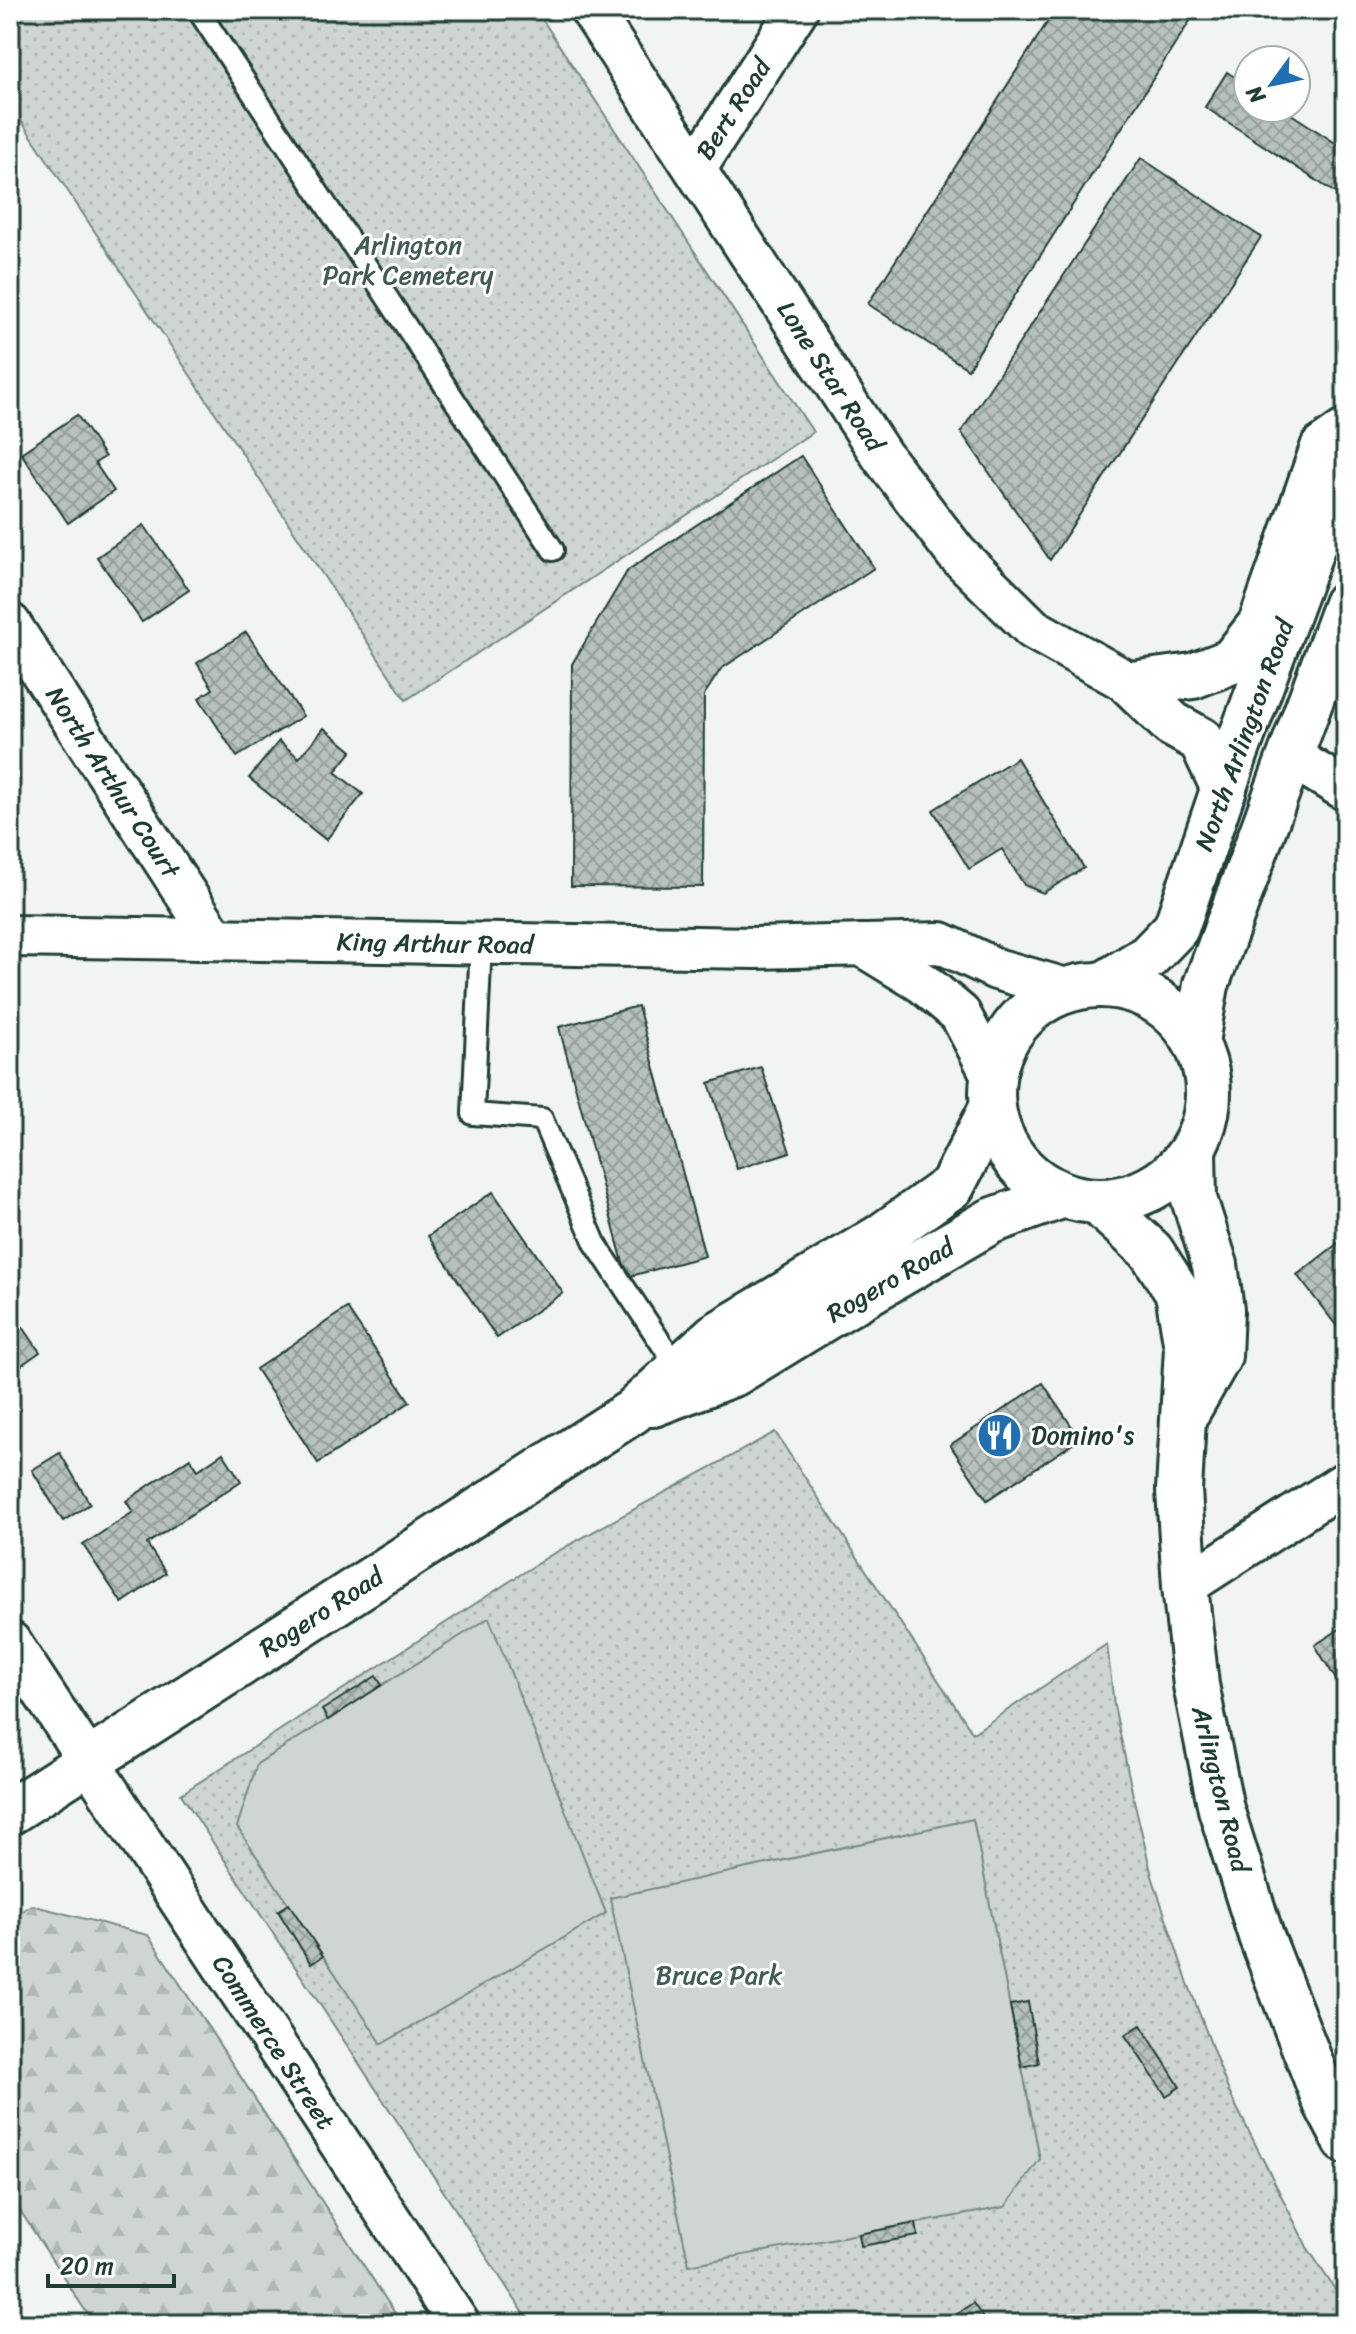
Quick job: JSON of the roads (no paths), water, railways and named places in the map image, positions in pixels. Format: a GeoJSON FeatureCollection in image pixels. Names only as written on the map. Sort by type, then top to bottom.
{"type":"FeatureCollection","features":[{"type":"Feature","properties":{"kind":"main road"},"geometry":{"type":"LineString","coordinates":[[1131,684],[1193,676],[1232,661],[1261,624],[1323,448],[1346,432]]}},
{"type":"Feature","properties":{"kind":"main road","name":"North Arlington Road"},"geometry":{"type":"LineString","coordinates":[[1085,987],[1148,957],[1176,928],[1346,456]]}},
{"type":"Feature","properties":{"kind":"main road","name":"North Arlington Road"},"geometry":{"type":"LineString","coordinates":[[1196,1042],[1206,985],[1346,604]]}},
{"type":"Feature","properties":{"kind":"main road"},"geometry":{"type":"LineString","coordinates":[[1131,684],[1172,724],[1201,740],[1224,789]]}},
{"type":"Feature","properties":{"kind":"main road"},"geometry":{"type":"LineString","coordinates":[[1085,987],[1126,987],[1167,1007],[1196,1042],[1208,1086],[1205,1119],[1193,1151],[1178,1169],[1151,1189],[1119,1200],[1080,1199],[1043,1185],[1024,1171],[998,1131],[992,1091],[999,1052],[1018,1022],[1045,999],[1085,987]]}},
{"type":"Feature","properties":{"kind":"main road","name":"Rogero Road"},"geometry":{"type":"LineString","coordinates":[[10,1812],[632,1412],[715,1336],[879,1238],[952,1186],[992,1091]]}},
{"type":"Feature","properties":{"kind":"main road","name":"Arlington Road"},"geometry":{"type":"LineString","coordinates":[[1183,1419],[1219,1356],[1221,1310],[1215,1265],[1194,1199],[1193,1151]]}},
{"type":"Feature","properties":{"kind":"main road","name":"Rogero Road"},"geometry":{"type":"LineString","coordinates":[[632,1412],[735,1373],[991,1221],[1080,1199]]}},
{"type":"Feature","properties":{"kind":"main road","name":"Arlington Road"},"geometry":{"type":"LineString","coordinates":[[1080,1199],[1151,1251],[1178,1293],[1187,1348],[1179,1490],[1196,1685],[1221,1809],[1261,1936],[1326,2103],[1346,2141]]}},
{"type":"Feature","properties":{"kind":"street","name":"Lone Star Road"},"geometry":{"type":"LineString","coordinates":[[591,10],[882,456],[956,553],[1033,629],[1131,684]]}},
{"type":"Feature","properties":{"kind":"street","name":"Bert Road"},"geometry":{"type":"LineString","coordinates":[[696,168],[797,10]]}},
{"type":"Feature","properties":{"kind":"street","name":"North Arthur Court"},"geometry":{"type":"LineString","coordinates":[[10,624],[215,939]]}},
{"type":"Feature","properties":{"kind":"street"},"geometry":{"type":"LineString","coordinates":[[1290,756],[1346,790]]}},
{"type":"Feature","properties":{"kind":"street","name":"King Arthur Road"},"geometry":{"type":"LineString","coordinates":[[10,936],[756,948],[941,943],[996,969],[1085,987]]}},
{"type":"Feature","properties":{"kind":"street"},"geometry":{"type":"LineString","coordinates":[[861,945],[923,983],[960,1014],[992,1091]]}},
{"type":"Feature","properties":{"kind":"street"},"geometry":{"type":"LineString","coordinates":[[1185,1586],[1346,1482]]}},
{"type":"Feature","properties":{"kind":"street","name":"Commerce Street"},"geometry":{"type":"LineString","coordinates":[[10,1642],[459,2324]]}},
{"type":"Feature","properties":{"kind":"lane"},"geometry":{"type":"LineString","coordinates":[[199,11],[553,550]]}},
{"type":"Feature","properties":{"kind":"lane"},"geometry":{"type":"LineString","coordinates":[[481,943],[473,1114],[542,1119],[595,1243],[679,1370]]}},
{"type":"Feature","properties":{"kind":"place","name":"Domino's"},"geometry":{"type":"Point","coordinates":[1000,1435]}},
{"type":"Feature","properties":{"kind":"park label","name":"Arlington Park Cemetery"},"geometry":{"type":"Point","coordinates":[408,260]}},
{"type":"Feature","properties":{"kind":"park label","name":"Bruce Park"},"geometry":{"type":"Point","coordinates":[719,1975]}}]}
